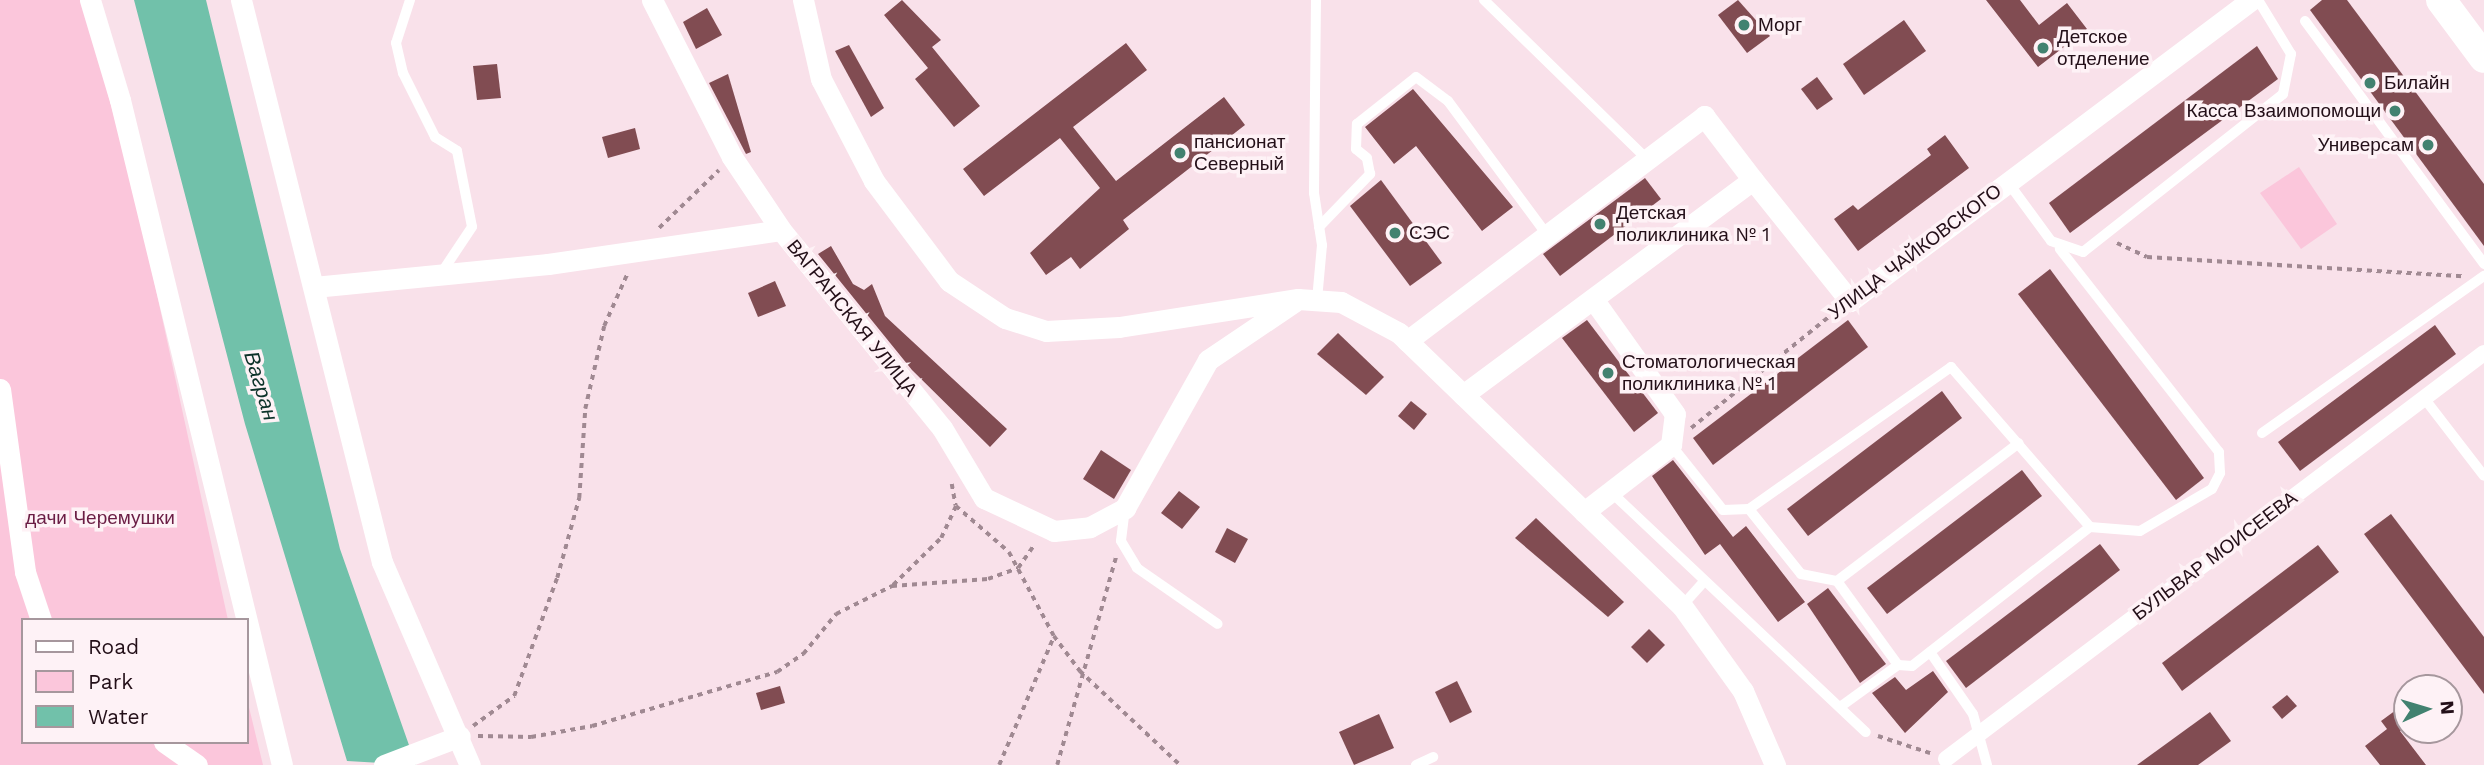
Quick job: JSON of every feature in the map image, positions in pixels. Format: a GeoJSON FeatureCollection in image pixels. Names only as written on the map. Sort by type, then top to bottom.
{"type":"FeatureCollection","features":[{"type":"Feature","properties":{"kind":"main road"},"geometry":{"type":"LineString","coordinates":[[2441,0],[2484,58]]}},
{"type":"Feature","properties":{"kind":"street"},"geometry":{"type":"LineString","coordinates":[[90,0],[120,100],[246,618]]}},
{"type":"Feature","properties":{"kind":"street"},"geometry":{"type":"LineString","coordinates":[[241,0],[382,562],[451,740],[470,765]]}},
{"type":"Feature","properties":{"kind":"street","name":"ВАГРАНСКАЯ УЛИЦА"},"geometry":{"type":"LineString","coordinates":[[652,0],[732,157],[781,230],[942,428],[984,498],[1054,531]]}},
{"type":"Feature","properties":{"kind":"street"},"geometry":{"type":"LineString","coordinates":[[807,1],[821,79],[874,181],[949,281],[1005,318],[1046,331],[1119,327],[1308,300],[1341,302],[1407,341],[1682,606],[1743,691],[1775,765]]}},
{"type":"Feature","properties":{"kind":"street","name":"УЛИЦА ЧАЙКОВСКОГО"},"geometry":{"type":"LineString","coordinates":[[1850,301],[2007,181],[2251,2]]}},
{"type":"Feature","properties":{"kind":"street"},"geometry":{"type":"LineString","coordinates":[[1407,341],[1704,116],[1850,301]]}},
{"type":"Feature","properties":{"kind":"street"},"geometry":{"type":"LineString","coordinates":[[1463,395],[1753,180]]}},
{"type":"Feature","properties":{"kind":"street"},"geometry":{"type":"LineString","coordinates":[[314,287],[638,251],[781,230]]}},
{"type":"Feature","properties":{"kind":"street"},"geometry":{"type":"LineString","coordinates":[[1584,512],[1671,445],[1675,414],[1593,299]]}},
{"type":"Feature","properties":{"kind":"street"},"geometry":{"type":"LineString","coordinates":[[1054,531],[1090,527],[1125,508],[1208,360],[1308,300]]}},
{"type":"Feature","properties":{"kind":"street","name":"БУЛЬВАР МОИСЕЕВА"},"geometry":{"type":"LineString","coordinates":[[1946,759],[2484,353]]}},
{"type":"Feature","properties":{"kind":"street"},"geometry":{"type":"LineString","coordinates":[[0,389],[25,572],[40,618]]}},
{"type":"Feature","properties":{"kind":"street"},"geometry":{"type":"LineString","coordinates":[[248,625],[282,765]]}},
{"type":"Feature","properties":{"kind":"street"},"geometry":{"type":"LineString","coordinates":[[384,765],[451,740]]}},
{"type":"Feature","properties":{"kind":"street"},"geometry":{"type":"LineString","coordinates":[[167,744],[197,765]]}},
{"type":"Feature","properties":{"kind":"lane"},"geometry":{"type":"LineString","coordinates":[[410,0],[396,43],[403,73],[435,137],[457,151],[472,227],[440,275]]}},
{"type":"Feature","properties":{"kind":"lane"},"geometry":{"type":"LineString","coordinates":[[1308,300],[1319,227],[1316,0]]}},
{"type":"Feature","properties":{"kind":"lane"},"geometry":{"type":"LineString","coordinates":[[1484,0],[1647,159]]}},
{"type":"Feature","properties":{"kind":"lane"},"geometry":{"type":"LineString","coordinates":[[2060,249],[2083,252],[2283,94],[2291,54],[2251,2]]}},
{"type":"Feature","properties":{"kind":"lane"},"geometry":{"type":"LineString","coordinates":[[2305,21],[2484,264]]}},
{"type":"Feature","properties":{"kind":"lane"},"geometry":{"type":"LineString","coordinates":[[1319,227],[1370,174],[1367,158],[1356,149],[1357,124],[1416,78],[1448,101],[1547,235]]}},
{"type":"Feature","properties":{"kind":"lane"},"geometry":{"type":"LineString","coordinates":[[1840,707],[1898,665],[1912,666],[2090,527],[2140,531],[2212,489],[2220,473],[2218,452],[2007,181]]}},
{"type":"Feature","properties":{"kind":"lane"},"geometry":{"type":"LineString","coordinates":[[2262,433],[2483,277]]}},
{"type":"Feature","properties":{"kind":"lane"},"geometry":{"type":"LineString","coordinates":[[1671,445],[1723,510],[1749,509],[1951,367],[2020,443],[2090,527]]}},
{"type":"Feature","properties":{"kind":"lane"},"geometry":{"type":"LineString","coordinates":[[2424,398],[2484,476]]}},
{"type":"Feature","properties":{"kind":"lane"},"geometry":{"type":"LineString","coordinates":[[1837,581],[2020,443]]}},
{"type":"Feature","properties":{"kind":"lane"},"geometry":{"type":"LineString","coordinates":[[1611,492],[1703,583],[1866,732]]}},
{"type":"Feature","properties":{"kind":"lane"},"geometry":{"type":"LineString","coordinates":[[1125,508],[1121,541],[1138,568],[1218,624]]}},
{"type":"Feature","properties":{"kind":"lane"},"geometry":{"type":"LineString","coordinates":[[1749,509],[1801,574],[1837,581],[1898,665]]}},
{"type":"Feature","properties":{"kind":"lane"},"geometry":{"type":"LineString","coordinates":[[1682,606],[1703,583]]}},
{"type":"Feature","properties":{"kind":"lane"},"geometry":{"type":"LineString","coordinates":[[1930,652],[1980,733],[1987,765]]}},
{"type":"Feature","properties":{"kind":"lane"},"geometry":{"type":"LineString","coordinates":[[1416,765],[1433,757]]}},
{"type":"Feature","properties":{"kind":"path"},"geometry":{"type":"LineString","coordinates":[[451,740],[514,696],[519,683],[579,498],[585,409],[604,326],[641,240],[671,220],[732,157]]}},
{"type":"Feature","properties":{"kind":"path"},"geometry":{"type":"LineString","coordinates":[[2096,241],[2126,245],[2147,257],[2355,264],[2483,277]]}},
{"type":"Feature","properties":{"kind":"path","name":"УЛИЦА ЧАЙКОВСКОГО"},"geometry":{"type":"LineString","coordinates":[[1671,445],[1850,301]]}},
{"type":"Feature","properties":{"kind":"path"},"geometry":{"type":"LineString","coordinates":[[451,740],[531,737],[592,726],[777,672],[803,654],[836,614],[892,586],[941,538],[956,506],[951,480]]}},
{"type":"Feature","properties":{"kind":"path"},"geometry":{"type":"LineString","coordinates":[[956,506],[1009,552],[1054,636],[1080,671],[1180,765]]}},
{"type":"Feature","properties":{"kind":"path"},"geometry":{"type":"LineString","coordinates":[[892,586],[988,579],[1018,568],[1036,543],[1054,531]]}},
{"type":"Feature","properties":{"kind":"path"},"geometry":{"type":"LineString","coordinates":[[1057,765],[1080,671],[1121,541]]}},
{"type":"Feature","properties":{"kind":"path"},"geometry":{"type":"LineString","coordinates":[[999,765],[1054,636]]}},
{"type":"Feature","properties":{"kind":"path"},"geometry":{"type":"LineString","coordinates":[[1866,732],[1946,759]]}},
{"type":"Feature","properties":{"kind":"green space","name":"дачи Черемушки"},"geometry":{"type":"Polygon","coordinates":[[[0,0],[83,0],[137,203],[228,618],[21,618],[21,744],[248,744],[248,703],[263,765],[0,765],[0,0]]]}},
{"type":"Feature","properties":{"kind":"green space"},"geometry":{"type":"Polygon","coordinates":[[[2299,167],[2337,224],[2301,249],[2260,193],[2299,167]]]}},
{"type":"Feature","properties":{"kind":"water","name":"Вагран"},"geometry":{"type":"Polygon","coordinates":[[[134,0],[206,0],[340,549],[416,765],[347,761],[245,424],[134,0]]]}},
{"type":"Feature","properties":{"kind":"building"},"geometry":{"type":"Polygon","coordinates":[[[902,0],[941,40],[932,47],[980,106],[954,127],[915,79],[928,68],[884,15],[902,0]]]}},
{"type":"Feature","properties":{"kind":"building","name":"Морг"},"geometry":{"type":"Polygon","coordinates":[[[1738,0],[1770,36],[1747,53],[1718,15],[1738,0]]]}},
{"type":"Feature","properties":{"kind":"building","name":"Детское отделение"},"geometry":{"type":"Polygon","coordinates":[[[1986,0],[2020,0],[2039,25],[2067,3],[2087,29],[2038,67],[1986,0]]]}},
{"type":"Feature","properties":{"kind":"building"},"geometry":{"type":"Polygon","coordinates":[[[2322,0],[2347,0],[2484,184],[2484,246],[2310,10],[2322,0]]]}},
{"type":"Feature","properties":{"kind":"building"},"geometry":{"type":"Polygon","coordinates":[[[707,8],[722,35],[696,49],[683,22],[707,8]]]}},
{"type":"Feature","properties":{"kind":"building"},"geometry":{"type":"Polygon","coordinates":[[[1904,20],[1926,51],[1864,95],[1843,64],[1904,20]]]}},
{"type":"Feature","properties":{"kind":"building","name":"пансионат Северный"},"geometry":{"type":"Polygon","coordinates":[[[1126,43],[1147,70],[1073,127],[1116,181],[1224,97],[1245,125],[1123,220],[1129,229],[1080,269],[1071,257],[1046,275],[1030,253],[1100,188],[1060,138],[984,196],[963,169],[1126,43]]]}},
{"type":"Feature","properties":{"kind":"building"},"geometry":{"type":"Polygon","coordinates":[[[849,45],[884,108],[871,117],[835,51],[849,45]]]}},
{"type":"Feature","properties":{"kind":"building"},"geometry":{"type":"Polygon","coordinates":[[[2257,46],[2278,79],[2070,233],[2049,203],[2257,46]]]}},
{"type":"Feature","properties":{"kind":"building"},"geometry":{"type":"Polygon","coordinates":[[[497,64],[501,98],[477,100],[473,66],[497,64]]]}},
{"type":"Feature","properties":{"kind":"building"},"geometry":{"type":"Polygon","coordinates":[[[728,74],[751,152],[746,154],[709,83],[728,74]]]}},
{"type":"Feature","properties":{"kind":"building"},"geometry":{"type":"Polygon","coordinates":[[[1817,77],[1833,99],[1817,110],[1801,89],[1817,77]]]}},
{"type":"Feature","properties":{"kind":"building"},"geometry":{"type":"Polygon","coordinates":[[[1413,89],[1513,207],[1482,231],[1416,146],[1394,164],[1365,127],[1413,89]]]}},
{"type":"Feature","properties":{"kind":"building"},"geometry":{"type":"Polygon","coordinates":[[[635,128],[640,149],[608,158],[602,137],[635,128]]]}},
{"type":"Feature","properties":{"kind":"building"},"geometry":{"type":"Polygon","coordinates":[[[1945,135],[1969,168],[1858,251],[1834,219],[1853,205],[1858,210],[1931,155],[1927,149],[1945,135]]]}},
{"type":"Feature","properties":{"kind":"building","name":"Детская поликлиника № 1"},"geometry":{"type":"Polygon","coordinates":[[[1645,178],[1661,199],[1560,276],[1543,254],[1645,178]]]}},
{"type":"Feature","properties":{"kind":"building","name":"СЭС"},"geometry":{"type":"Polygon","coordinates":[[[1381,180],[1442,263],[1410,286],[1350,206],[1381,180]]]}},
{"type":"Feature","properties":{"kind":"building"},"geometry":{"type":"Polygon","coordinates":[[[831,246],[853,284],[864,290],[872,284],[885,316],[1007,429],[990,447],[912,370],[818,254],[831,246]]]}},
{"type":"Feature","properties":{"kind":"building"},"geometry":{"type":"Polygon","coordinates":[[[2050,269],[2204,478],[2176,500],[2018,294],[2050,269]]]}},
{"type":"Feature","properties":{"kind":"building"},"geometry":{"type":"Polygon","coordinates":[[[775,281],[786,306],[758,317],[748,293],[775,281]]]}},
{"type":"Feature","properties":{"kind":"building","name":"Стоматологическая поликлиника № 1"},"geometry":{"type":"Polygon","coordinates":[[[1587,320],[1658,413],[1634,432],[1562,338],[1587,320]]]}},
{"type":"Feature","properties":{"kind":"building"},"geometry":{"type":"Polygon","coordinates":[[[1848,320],[1868,347],[1713,465],[1693,438],[1848,320]]]}},
{"type":"Feature","properties":{"kind":"building"},"geometry":{"type":"Polygon","coordinates":[[[2435,325],[2456,354],[2300,471],[2278,442],[2435,325]]]}},
{"type":"Feature","properties":{"kind":"building"},"geometry":{"type":"Polygon","coordinates":[[[1338,333],[1384,377],[1366,395],[1317,354],[1338,333]]]}},
{"type":"Feature","properties":{"kind":"building"},"geometry":{"type":"Polygon","coordinates":[[[1942,391],[1962,418],[1808,536],[1787,509],[1942,391]]]}},
{"type":"Feature","properties":{"kind":"building"},"geometry":{"type":"Polygon","coordinates":[[[1411,401],[1427,414],[1414,430],[1398,416],[1411,401]]]}},
{"type":"Feature","properties":{"kind":"building"},"geometry":{"type":"Polygon","coordinates":[[[1101,450],[1131,470],[1114,499],[1083,479],[1101,450]]]}},
{"type":"Feature","properties":{"kind":"building"},"geometry":{"type":"Polygon","coordinates":[[[1673,460],[1733,537],[1746,526],[1805,602],[1778,622],[1720,544],[1705,555],[1652,476],[1673,460]]]}},
{"type":"Feature","properties":{"kind":"building"},"geometry":{"type":"Polygon","coordinates":[[[2022,470],[2042,496],[1887,614],[1867,588],[2022,470]]]}},
{"type":"Feature","properties":{"kind":"building"},"geometry":{"type":"Polygon","coordinates":[[[1179,491],[1200,507],[1182,529],[1161,513],[1179,491]]]}},
{"type":"Feature","properties":{"kind":"building"},"geometry":{"type":"Polygon","coordinates":[[[2391,514],[2484,637],[2484,694],[2364,534],[2391,514]]]}},
{"type":"Feature","properties":{"kind":"building"},"geometry":{"type":"Polygon","coordinates":[[[1536,518],[1624,602],[1608,617],[1515,538],[1536,518]]]}},
{"type":"Feature","properties":{"kind":"building"},"geometry":{"type":"Polygon","coordinates":[[[1227,528],[1248,539],[1235,563],[1215,552],[1227,528]]]}},
{"type":"Feature","properties":{"kind":"building"},"geometry":{"type":"Polygon","coordinates":[[[2100,544],[2120,570],[1966,688],[1946,661],[2100,544]]]}},
{"type":"Feature","properties":{"kind":"building"},"geometry":{"type":"Polygon","coordinates":[[[2318,545],[2339,572],[2182,691],[2162,663],[2318,545]]]}},
{"type":"Feature","properties":{"kind":"building"},"geometry":{"type":"Polygon","coordinates":[[[1828,588],[1886,664],[1860,683],[1807,604],[1828,588]]]}},
{"type":"Feature","properties":{"kind":"building"},"geometry":{"type":"Polygon","coordinates":[[[1649,629],[1665,645],[1647,663],[1631,647],[1649,629]]]}},
{"type":"Feature","properties":{"kind":"building"},"geometry":{"type":"Polygon","coordinates":[[[1933,671],[1948,692],[1905,733],[1872,693],[1895,677],[1906,690],[1933,671]]]}},
{"type":"Feature","properties":{"kind":"building"},"geometry":{"type":"Polygon","coordinates":[[[1457,681],[1472,712],[1450,723],[1435,692],[1457,681]]]}},
{"type":"Feature","properties":{"kind":"building"},"geometry":{"type":"Polygon","coordinates":[[[780,686],[785,703],[761,710],[756,693],[780,686]]]}},
{"type":"Feature","properties":{"kind":"building"},"geometry":{"type":"Polygon","coordinates":[[[2287,695],[2297,706],[2282,719],[2272,707],[2287,695]]]}},
{"type":"Feature","properties":{"kind":"building"},"geometry":{"type":"Polygon","coordinates":[[[2210,712],[2231,741],[2198,765],[2137,765],[2210,712]]]}},
{"type":"Feature","properties":{"kind":"building"},"geometry":{"type":"Polygon","coordinates":[[[2393,712],[2393,744],[2410,744],[2426,765],[2380,765],[2365,746],[2387,729],[2381,721],[2393,712]]]}},
{"type":"Feature","properties":{"kind":"building"},"geometry":{"type":"Polygon","coordinates":[[[1379,714],[1394,748],[1354,765],[1339,732],[1379,714]]]}},
{"type":"Feature","properties":{"kind":"place","name":"Морг"},"geometry":{"type":"Point","coordinates":[1744,25]}},
{"type":"Feature","properties":{"kind":"place","name":"Детское отделение"},"geometry":{"type":"Point","coordinates":[2043,48]}},
{"type":"Feature","properties":{"kind":"place","name":"Билайн"},"geometry":{"type":"Point","coordinates":[2370,83]}},
{"type":"Feature","properties":{"kind":"place","name":"Касса Взаимопомощи"},"geometry":{"type":"Point","coordinates":[2395,111]}},
{"type":"Feature","properties":{"kind":"place","name":"Универсам"},"geometry":{"type":"Point","coordinates":[2428,145]}},
{"type":"Feature","properties":{"kind":"place","name":"пансионат Северный"},"geometry":{"type":"Point","coordinates":[1180,153]}},
{"type":"Feature","properties":{"kind":"place","name":"Детская поликлиника № 1"},"geometry":{"type":"Point","coordinates":[1600,224]}},
{"type":"Feature","properties":{"kind":"place","name":"СЭС"},"geometry":{"type":"Point","coordinates":[1395,233]}},
{"type":"Feature","properties":{"kind":"place","name":"Стоматологическая поликлиника № 1"},"geometry":{"type":"Point","coordinates":[1608,373]}}]}
